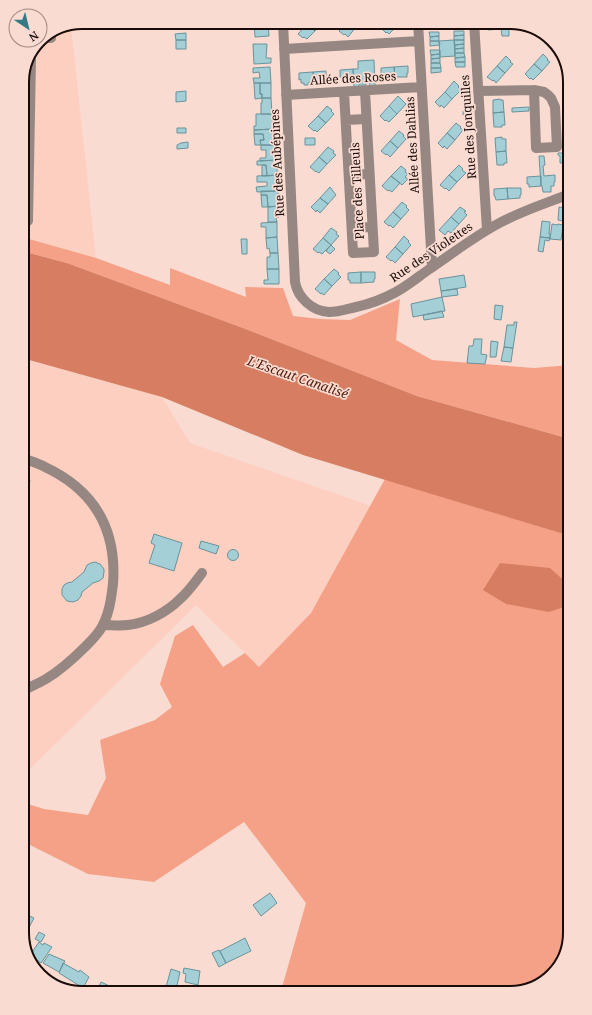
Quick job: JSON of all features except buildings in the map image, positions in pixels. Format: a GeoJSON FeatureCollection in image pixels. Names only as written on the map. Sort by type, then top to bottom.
{"type":"FeatureCollection","features":[{"type":"Feature","properties":{"kind":"street","name":"Rue des Aubépines"},"geometry":{"type":"LineString","coordinates":[[283,29],[295,282],[298,291],[304,300]]}},
{"type":"Feature","properties":{"kind":"street","name":"Allée des Dahlias"},"geometry":{"type":"LineString","coordinates":[[418,29],[432,267]]}},
{"type":"Feature","properties":{"kind":"street","name":"Rue des Jonquilles"},"geometry":{"type":"LineString","coordinates":[[474,29],[487,230]]}},
{"type":"Feature","properties":{"kind":"street"},"geometry":{"type":"LineString","coordinates":[[284,49],[419,41]]}},
{"type":"Feature","properties":{"kind":"street"},"geometry":{"type":"LineString","coordinates":[[29,167],[31,70]]}},
{"type":"Feature","properties":{"kind":"street","name":"Allée des Roses"},"geometry":{"type":"LineString","coordinates":[[286,95],[421,87]]}},
{"type":"Feature","properties":{"kind":"street","name":"Place des Tilleuls"},"geometry":{"type":"LineString","coordinates":[[344,92],[353,253],[374,252],[365,90]]}},
{"type":"Feature","properties":{"kind":"street"},"geometry":{"type":"LineString","coordinates":[[478,91],[534,90],[544,92],[554,102],[557,147],[536,148],[534,90]]}},
{"type":"Feature","properties":{"kind":"street"},"geometry":{"type":"LineString","coordinates":[[346,120],[366,118]]}},
{"type":"Feature","properties":{"kind":"street"},"geometry":{"type":"LineString","coordinates":[[349,175],[369,174]]}},
{"type":"Feature","properties":{"kind":"street","name":"Rue des Violettes"},"geometry":{"type":"LineString","coordinates":[[304,300],[313,307],[328,312],[367,304],[382,299],[395,293],[487,230],[506,219],[563,197]]}},
{"type":"Feature","properties":{"kind":"street"},"geometry":{"type":"LineString","coordinates":[[352,228],[372,227]]}},
{"type":"Feature","properties":{"kind":"street"},"geometry":{"type":"LineString","coordinates":[[29,461],[43,466],[69,480],[88,498],[106,528],[113,553],[110,608],[103,625],[96,635],[59,670],[46,679],[29,688]]}},
{"type":"Feature","properties":{"kind":"street"},"geometry":{"type":"LineString","coordinates":[[103,625],[127,625],[154,617],[169,609],[180,600],[202,573]]}},
{"type":"Feature","properties":{"kind":"shaded area"},"geometry":{"type":"Polygon","coordinates":[[[71,30],[96,258],[29,239],[29,79],[31,69],[40,50],[42,48],[48,48],[48,41],[56,36],[71,30]]]}},
{"type":"Feature","properties":{"kind":"shaded area"},"geometry":{"type":"Polygon","coordinates":[[[29,239],[96,258],[170,285],[170,268],[246,297],[245,287],[283,288],[293,316],[350,320],[400,299],[396,340],[432,360],[534,368],[563,366],[563,437],[417,396],[243,328],[67,263],[29,253],[29,239]]]}},
{"type":"Feature","properties":{"kind":"shaded area"},"geometry":{"type":"Polygon","coordinates":[[[29,360],[162,397],[190,443],[371,506],[311,613],[259,667],[196,605],[29,770],[29,360]]]}},
{"type":"Feature","properties":{"kind":"shaded area"},"geometry":{"type":"Polygon","coordinates":[[[385,479],[563,534],[563,940],[559,953],[554,962],[545,973],[539,977],[517,986],[282,986],[306,903],[244,822],[154,882],[88,874],[29,844],[29,804],[44,809],[88,815],[106,778],[100,740],[155,720],[172,707],[160,684],[175,636],[193,625],[223,667],[245,653],[259,667],[311,613],[385,479]]]}},
{"type":"Feature","properties":{"kind":"water","name":"L'Escaut Canalisé"},"geometry":{"type":"Polygon","coordinates":[[[29,253],[67,263],[243,328],[417,396],[563,437],[563,534],[303,455],[162,397],[29,360],[29,253]]]}},
{"type":"Feature","properties":{"kind":"water"},"geometry":{"type":"Polygon","coordinates":[[[500,563],[550,568],[563,580],[563,607],[549,612],[506,604],[483,590],[500,563]]]}}]}
